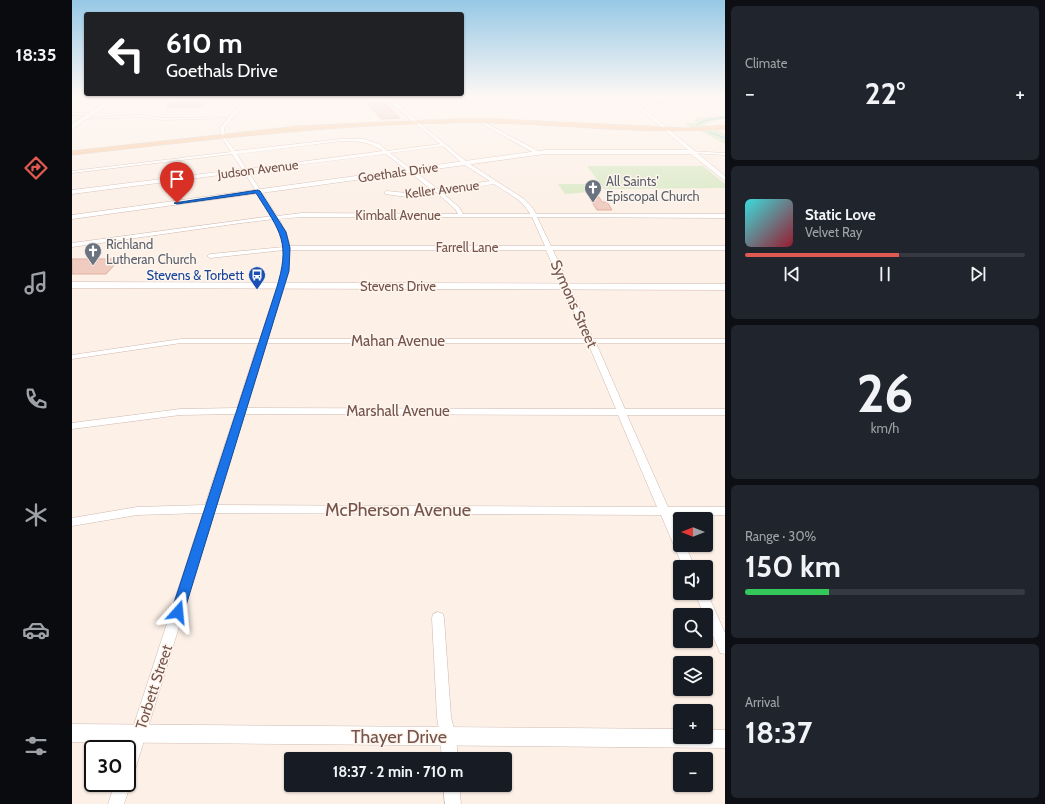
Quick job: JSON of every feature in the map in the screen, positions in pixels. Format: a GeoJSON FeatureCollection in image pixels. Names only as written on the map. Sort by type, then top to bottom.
{"type":"FeatureCollection","features":[{"type":"Feature","properties":{"kind":"main road"},"geometry":{"type":"LineString","coordinates":[[72,152],[238,135]]}},
{"type":"Feature","properties":{"kind":"main road","name":"Stevens Drive"},"geometry":{"type":"LineString","coordinates":[[72,285],[725,287]]}},
{"type":"Feature","properties":{"kind":"street","name":"Symons Street"},"geometry":{"type":"LineString","coordinates":[[431,135],[465,163],[496,182],[522,200],[530,208],[686,560]]}},
{"type":"Feature","properties":{"kind":"street"},"geometry":{"type":"LineString","coordinates":[[504,135],[538,153]]}},
{"type":"Feature","properties":{"kind":"street"},"geometry":{"type":"LineString","coordinates":[[671,135],[725,179]]}},
{"type":"Feature","properties":{"kind":"street","name":"Torbett Street"},"geometry":{"type":"LineString","coordinates":[[136,741],[285,271],[287,248],[283,232],[223,136]]}},
{"type":"Feature","properties":{"kind":"street"},"geometry":{"type":"LineString","coordinates":[[72,172],[345,140],[372,142],[438,191],[457,208],[462,216]]}},
{"type":"Feature","properties":{"kind":"street","name":"Judson Avenue"},"geometry":{"type":"LineString","coordinates":[[72,192],[444,145]]}},
{"type":"Feature","properties":{"kind":"street","name":"Goethals Drive"},"geometry":{"type":"LineString","coordinates":[[72,217],[538,153],[567,151],[691,152],[725,154]]}},
{"type":"Feature","properties":{"kind":"street","name":"Keller Avenue"},"geometry":{"type":"LineString","coordinates":[[387,193],[407,195],[496,182]]}},
{"type":"Feature","properties":{"kind":"street","name":"Kimball Avenue"},"geometry":{"type":"LineString","coordinates":[[72,245],[241,221],[302,215],[725,216]]}},
{"type":"Feature","properties":{"kind":"street","name":"Farrell Lane"},"geometry":{"type":"LineString","coordinates":[[210,256],[287,248],[725,248]]}},
{"type":"Feature","properties":{"kind":"street","name":"Mahan Avenue"},"geometry":{"type":"LineString","coordinates":[[72,357],[181,341],[725,341]]}},
{"type":"Feature","properties":{"kind":"street","name":"Marshall Avenue"},"geometry":{"type":"LineString","coordinates":[[72,426],[157,414],[240,411],[725,412]]}},
{"type":"Feature","properties":{"kind":"street","name":"McPherson Avenue"},"geometry":{"type":"LineString","coordinates":[[72,522],[137,511],[210,509],[725,511]]}},
{"type":"Feature","properties":{"kind":"street"},"geometry":{"type":"LineString","coordinates":[[704,600],[725,648]]}},
{"type":"Feature","properties":{"kind":"street"},"geometry":{"type":"LineString","coordinates":[[438,618],[444,717],[449,752]]}},
{"type":"Feature","properties":{"kind":"street","name":"Thayer Drive"},"geometry":{"type":"LineString","coordinates":[[72,733],[725,739]]}},
{"type":"Feature","properties":{"kind":"street"},"geometry":{"type":"LineString","coordinates":[[116,804],[120,792]]}},
{"type":"Feature","properties":{"kind":"street"},"geometry":{"type":"LineString","coordinates":[[451,792],[452,804]]}},
{"type":"Feature","properties":{"kind":"green space"},"geometry":{"type":"Polygon","coordinates":[[[707,135],[725,135],[725,144],[707,135]]]}},
{"type":"Feature","properties":{"kind":"green space"},"geometry":{"type":"Polygon","coordinates":[[[587,166],[703,166],[725,184],[725,188],[604,189],[587,166]]]}},
{"type":"Feature","properties":{"kind":"green space"},"geometry":{"type":"Polygon","coordinates":[[[558,184],[585,184],[590,192],[565,194],[558,184]]]}},
{"type":"Feature","properties":{"kind":"building","name":"All Saints' Episcopal Church"},"geometry":{"type":"Polygon","coordinates":[[[589,197],[599,197],[602,202],[607,202],[612,210],[597,210],[589,197]]]}},
{"type":"Feature","properties":{"kind":"building","name":"Richland Lutheran Church"},"geometry":{"type":"Polygon","coordinates":[[[72,259],[120,259],[106,274],[72,274],[72,259]]]}},
{"type":"Feature","properties":{"kind":"waterway"},"geometry":{"type":"LineString","coordinates":[[716,135],[725,138]]}},
{"type":"Feature","properties":{"kind":"place","name":"All Saints' Episcopal Church"},"geometry":{"type":"Point","coordinates":[593,203]}},
{"type":"Feature","properties":{"kind":"place","name":"Richland Lutheran Church"},"geometry":{"type":"Point","coordinates":[93,266]}},
{"type":"Feature","properties":{"kind":"place","name":"Stevens & Torbett"},"geometry":{"type":"Point","coordinates":[257,290]}},
{"type":"Feature","properties":{"kind":"route"},"geometry":{"type":"LineString","coordinates":[[177,203],[258,191],[283,232],[287,248],[285,271],[280,290],[240,411],[178,612]]}}]}
